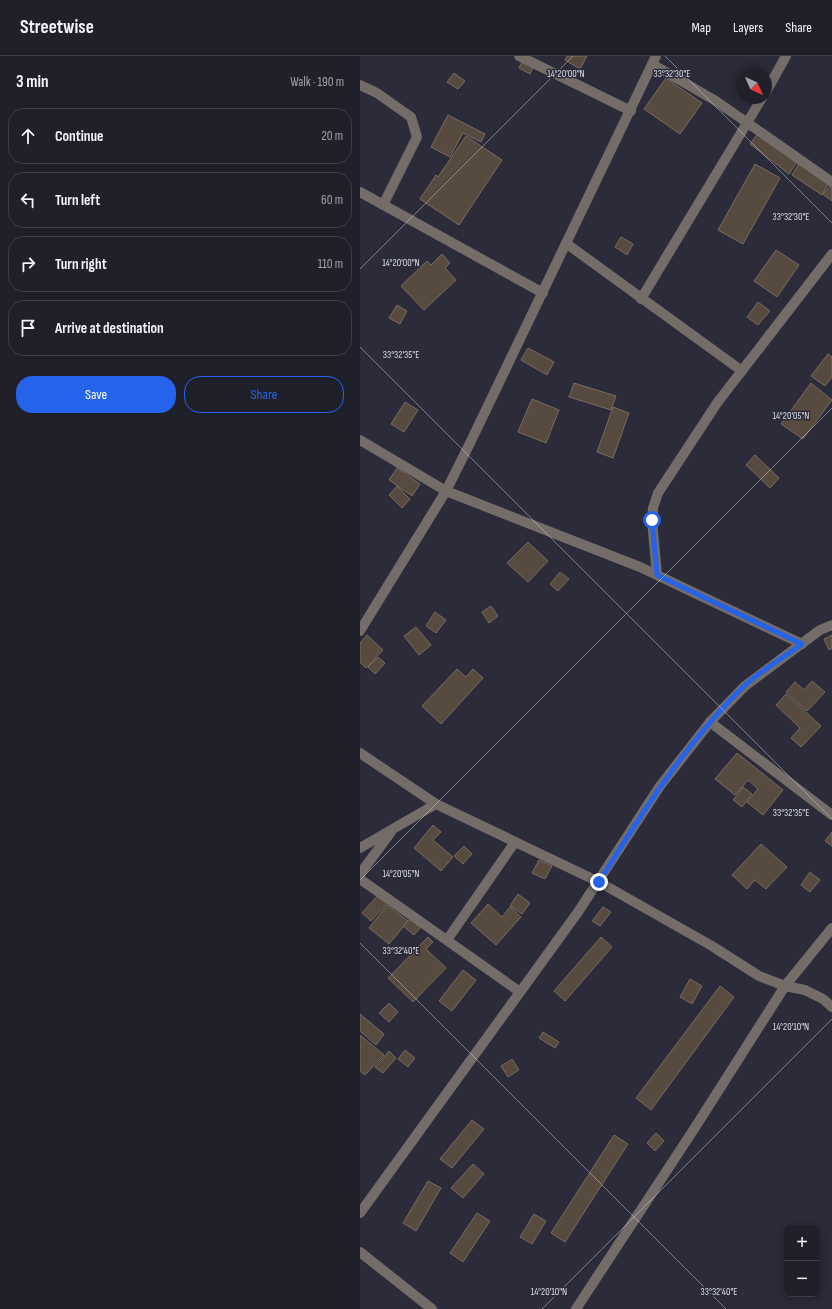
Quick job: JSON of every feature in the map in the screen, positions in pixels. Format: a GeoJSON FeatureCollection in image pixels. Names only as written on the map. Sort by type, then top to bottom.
{"type":"FeatureCollection","features":[{"type":"Feature","properties":{"kind":"street"},"geometry":{"type":"LineString","coordinates":[[519,56],[631,111]]}},
{"type":"Feature","properties":{"kind":"street"},"geometry":{"type":"LineString","coordinates":[[772,81],[786,56]]}},
{"type":"Feature","properties":{"kind":"street"},"geometry":{"type":"LineString","coordinates":[[360,631],[446,490],[567,244],[654,60],[749,123],[790,154],[832,182]]}},
{"type":"Feature","properties":{"kind":"street"},"geometry":{"type":"LineString","coordinates":[[360,85],[377,94],[411,117],[417,137],[383,205]]}},
{"type":"Feature","properties":{"kind":"street"},"geometry":{"type":"LineString","coordinates":[[641,299],[749,123],[759,104]]}},
{"type":"Feature","properties":{"kind":"street"},"geometry":{"type":"LineString","coordinates":[[360,192],[543,293]]}},
{"type":"Feature","properties":{"kind":"street"},"geometry":{"type":"LineString","coordinates":[[567,244],[742,371]]}},
{"type":"Feature","properties":{"kind":"street"},"geometry":{"type":"LineString","coordinates":[[657,575],[652,520],[653,508],[658,493],[717,403],[832,254]]}},
{"type":"Feature","properties":{"kind":"street"},"geometry":{"type":"LineString","coordinates":[[360,440],[446,490],[657,575],[802,644]]}},
{"type":"Feature","properties":{"kind":"street"},"geometry":{"type":"LineString","coordinates":[[360,1213],[599,882],[660,786],[710,722],[745,686],[820,630],[832,617]]}},
{"type":"Feature","properties":{"kind":"street"},"geometry":{"type":"LineString","coordinates":[[820,630],[832,625]]}},
{"type":"Feature","properties":{"kind":"street"},"geometry":{"type":"LineString","coordinates":[[710,722],[832,814]]}},
{"type":"Feature","properties":{"kind":"street"},"geometry":{"type":"LineString","coordinates":[[360,752],[436,804],[599,882],[712,946],[759,976],[785,986],[805,990],[823,999],[832,1007]]}},
{"type":"Feature","properties":{"kind":"street"},"geometry":{"type":"LineString","coordinates":[[360,848],[436,804]]}},
{"type":"Feature","properties":{"kind":"street"},"geometry":{"type":"LineString","coordinates":[[360,874],[395,827]]}},
{"type":"Feature","properties":{"kind":"street"},"geometry":{"type":"LineString","coordinates":[[447,940],[515,842]]}},
{"type":"Feature","properties":{"kind":"street"},"geometry":{"type":"LineString","coordinates":[[360,879],[520,992]]}},
{"type":"Feature","properties":{"kind":"street"},"geometry":{"type":"LineString","coordinates":[[576,1309],[696,1126],[785,986],[832,928]]}},
{"type":"Feature","properties":{"kind":"street"},"geometry":{"type":"LineString","coordinates":[[360,1252],[432,1309]]}},
{"type":"Feature","properties":{"kind":"building"},"geometry":{"type":"Polygon","coordinates":[[[567,56],[587,56],[580,69],[565,60],[567,56]]]}},
{"type":"Feature","properties":{"kind":"building"},"geometry":{"type":"Polygon","coordinates":[[[524,58],[535,63],[530,74],[519,68],[524,58]]]}},
{"type":"Feature","properties":{"kind":"building"},"geometry":{"type":"Polygon","coordinates":[[[454,73],[465,81],[458,89],[447,82],[454,73]]]}},
{"type":"Feature","properties":{"kind":"building"},"geometry":{"type":"Polygon","coordinates":[[[666,78],[702,103],[680,134],[644,109],[666,78]]]}},
{"type":"Feature","properties":{"kind":"building"},"geometry":{"type":"Polygon","coordinates":[[[448,115],[485,134],[481,142],[463,133],[450,157],[431,147],[448,115]]]}},
{"type":"Feature","properties":{"kind":"building"},"geometry":{"type":"Polygon","coordinates":[[[759,132],[797,162],[789,174],[750,144],[759,132]]]}},
{"type":"Feature","properties":{"kind":"building"},"geometry":{"type":"Polygon","coordinates":[[[466,136],[502,160],[459,225],[420,199],[436,175],[438,177],[466,136]]]}},
{"type":"Feature","properties":{"kind":"building"},"geometry":{"type":"Polygon","coordinates":[[[800,162],[830,181],[822,195],[792,175],[800,162]]]}},
{"type":"Feature","properties":{"kind":"building"},"geometry":{"type":"Polygon","coordinates":[[[755,164],[780,178],[743,244],[718,230],[755,164]]]}},
{"type":"Feature","properties":{"kind":"building"},"geometry":{"type":"Polygon","coordinates":[[[832,184],[832,201],[823,194],[832,184]]]}},
{"type":"Feature","properties":{"kind":"building"},"geometry":{"type":"Polygon","coordinates":[[[621,237],[633,244],[627,255],[615,247],[621,237]]]}},
{"type":"Feature","properties":{"kind":"building"},"geometry":{"type":"Polygon","coordinates":[[[776,250],[799,265],[777,297],[754,281],[776,250]]]}},
{"type":"Feature","properties":{"kind":"building"},"geometry":{"type":"Polygon","coordinates":[[[442,254],[450,263],[445,268],[456,280],[424,310],[401,286],[427,261],[431,265],[442,254]]]}},
{"type":"Feature","properties":{"kind":"building"},"geometry":{"type":"Polygon","coordinates":[[[758,302],[770,311],[758,325],[747,317],[758,302]]]}},
{"type":"Feature","properties":{"kind":"building"},"geometry":{"type":"Polygon","coordinates":[[[397,305],[407,311],[400,324],[389,318],[397,305]]]}},
{"type":"Feature","properties":{"kind":"building"},"geometry":{"type":"Polygon","coordinates":[[[528,348],[554,362],[547,375],[521,360],[528,348]]]}},
{"type":"Feature","properties":{"kind":"building"},"geometry":{"type":"Polygon","coordinates":[[[828,354],[832,357],[832,377],[825,386],[811,376],[828,354]]]}},
{"type":"Feature","properties":{"kind":"building"},"geometry":{"type":"Polygon","coordinates":[[[574,383],[616,396],[611,410],[569,397],[574,383]]]}},
{"type":"Feature","properties":{"kind":"building"},"geometry":{"type":"Polygon","coordinates":[[[811,383],[832,400],[803,439],[781,424],[811,383]]]}},
{"type":"Feature","properties":{"kind":"building"},"geometry":{"type":"Polygon","coordinates":[[[532,399],[559,410],[546,443],[518,432],[532,399]]]}},
{"type":"Feature","properties":{"kind":"building"},"geometry":{"type":"Polygon","coordinates":[[[405,402],[418,410],[404,432],[391,424],[405,402]]]}},
{"type":"Feature","properties":{"kind":"building"},"geometry":{"type":"Polygon","coordinates":[[[613,407],[629,413],[613,458],[597,452],[613,407]]]}},
{"type":"Feature","properties":{"kind":"building"},"geometry":{"type":"Polygon","coordinates":[[[755,455],[779,478],[770,488],[746,465],[755,455]]]}},
{"type":"Feature","properties":{"kind":"building"},"geometry":{"type":"Polygon","coordinates":[[[397,468],[420,484],[412,496],[389,480],[397,468]]]}},
{"type":"Feature","properties":{"kind":"building"},"geometry":{"type":"Polygon","coordinates":[[[397,486],[410,499],[402,508],[389,495],[397,486]]]}},
{"type":"Feature","properties":{"kind":"building"},"geometry":{"type":"Polygon","coordinates":[[[528,542],[548,561],[528,582],[507,563],[528,542]]]}},
{"type":"Feature","properties":{"kind":"building"},"geometry":{"type":"Polygon","coordinates":[[[560,572],[569,579],[558,591],[550,584],[560,572]]]}},
{"type":"Feature","properties":{"kind":"building"},"geometry":{"type":"Polygon","coordinates":[[[491,606],[498,616],[489,623],[482,612],[491,606]]]}},
{"type":"Feature","properties":{"kind":"building"},"geometry":{"type":"Polygon","coordinates":[[[435,612],[446,620],[436,633],[426,626],[435,612]]]}},
{"type":"Feature","properties":{"kind":"building"},"geometry":{"type":"Polygon","coordinates":[[[416,627],[431,645],[419,655],[404,636],[416,627]]]}},
{"type":"Feature","properties":{"kind":"building"},"geometry":{"type":"Polygon","coordinates":[[[367,635],[383,650],[366,668],[360,662],[360,643],[367,635]]]}},
{"type":"Feature","properties":{"kind":"building"},"geometry":{"type":"Polygon","coordinates":[[[832,635],[832,648],[829,650],[824,639],[832,635]]]}},
{"type":"Feature","properties":{"kind":"building"},"geometry":{"type":"Polygon","coordinates":[[[378,657],[385,663],[375,674],[368,667],[378,657]]]}},
{"type":"Feature","properties":{"kind":"building"},"geometry":{"type":"Polygon","coordinates":[[[457,669],[466,677],[473,669],[483,678],[441,724],[422,706],[457,669]]]}},
{"type":"Feature","properties":{"kind":"building"},"geometry":{"type":"Polygon","coordinates":[[[812,681],[825,692],[807,711],[786,692],[795,682],[804,690],[812,681]]]}},
{"type":"Feature","properties":{"kind":"building"},"geometry":{"type":"Polygon","coordinates":[[[786,694],[821,726],[801,747],[791,738],[800,728],[776,705],[786,694]]]}},
{"type":"Feature","properties":{"kind":"building"},"geometry":{"type":"Polygon","coordinates":[[[737,753],[783,790],[763,815],[747,802],[758,789],[748,780],[735,795],[715,779],[737,753]]]}},
{"type":"Feature","properties":{"kind":"building"},"geometry":{"type":"Polygon","coordinates":[[[743,787],[752,794],[742,807],[733,800],[743,787]]]}},
{"type":"Feature","properties":{"kind":"building"},"geometry":{"type":"Polygon","coordinates":[[[433,825],[441,832],[433,840],[453,857],[441,871],[414,848],[433,825]]]}},
{"type":"Feature","properties":{"kind":"building"},"geometry":{"type":"Polygon","coordinates":[[[832,832],[832,846],[825,841],[832,832]]]}},
{"type":"Feature","properties":{"kind":"building"},"geometry":{"type":"Polygon","coordinates":[[[761,844],[787,867],[766,889],[755,880],[747,889],[732,875],[761,844]]]}},
{"type":"Feature","properties":{"kind":"building"},"geometry":{"type":"Polygon","coordinates":[[[464,846],[472,854],[463,864],[454,856],[464,846]]]}},
{"type":"Feature","properties":{"kind":"building"},"geometry":{"type":"Polygon","coordinates":[[[539,860],[552,866],[545,879],[532,873],[539,860]]]}},
{"type":"Feature","properties":{"kind":"building"},"geometry":{"type":"Polygon","coordinates":[[[810,872],[820,880],[810,892],[801,885],[810,872]]]}},
{"type":"Feature","properties":{"kind":"building"},"geometry":{"type":"Polygon","coordinates":[[[379,894],[388,902],[371,921],[362,913],[379,894]]]}},
{"type":"Feature","properties":{"kind":"building"},"geometry":{"type":"Polygon","coordinates":[[[518,894],[530,903],[522,914],[510,906],[518,894]]]}},
{"type":"Feature","properties":{"kind":"building"},"geometry":{"type":"Polygon","coordinates":[[[488,904],[502,917],[510,907],[521,917],[496,945],[471,923],[488,904]]]}},
{"type":"Feature","properties":{"kind":"building"},"geometry":{"type":"Polygon","coordinates":[[[387,905],[408,921],[389,944],[369,928],[387,905]]]}},
{"type":"Feature","properties":{"kind":"building"},"geometry":{"type":"Polygon","coordinates":[[[603,907],[611,912],[600,926],[592,921],[603,907]]]}},
{"type":"Feature","properties":{"kind":"building"},"geometry":{"type":"Polygon","coordinates":[[[411,918],[421,927],[414,935],[403,926],[411,918]]]}},
{"type":"Feature","properties":{"kind":"building"},"geometry":{"type":"Polygon","coordinates":[[[428,937],[433,942],[426,949],[446,968],[413,1002],[388,978],[428,937]]]}},
{"type":"Feature","properties":{"kind":"building"},"geometry":{"type":"Polygon","coordinates":[[[601,937],[612,947],[565,1001],[554,991],[601,937]]]}},
{"type":"Feature","properties":{"kind":"building"},"geometry":{"type":"Polygon","coordinates":[[[463,970],[476,980],[452,1011],[439,1001],[463,970]]]}},
{"type":"Feature","properties":{"kind":"building"},"geometry":{"type":"Polygon","coordinates":[[[690,979],[702,986],[692,1004],[680,997],[690,979]]]}},
{"type":"Feature","properties":{"kind":"building"},"geometry":{"type":"Polygon","coordinates":[[[720,986],[734,997],[651,1110],[636,1098],[720,986]]]}},
{"type":"Feature","properties":{"kind":"building"},"geometry":{"type":"Polygon","coordinates":[[[389,1003],[398,1012],[389,1022],[379,1013],[389,1003]]]}},
{"type":"Feature","properties":{"kind":"building"},"geometry":{"type":"Polygon","coordinates":[[[360,1014],[384,1034],[376,1045],[360,1031],[360,1014]]]}},
{"type":"Feature","properties":{"kind":"building"},"geometry":{"type":"Polygon","coordinates":[[[543,1032],[559,1042],[555,1048],[539,1038],[543,1032]]]}},
{"type":"Feature","properties":{"kind":"building"},"geometry":{"type":"Polygon","coordinates":[[[360,1035],[384,1055],[365,1075],[360,1071],[360,1035]]]}},
{"type":"Feature","properties":{"kind":"building"},"geometry":{"type":"Polygon","coordinates":[[[405,1050],[415,1058],[408,1067],[398,1059],[405,1050]]]}},
{"type":"Feature","properties":{"kind":"building"},"geometry":{"type":"Polygon","coordinates":[[[389,1051],[396,1058],[383,1073],[375,1067],[389,1051]]]}},
{"type":"Feature","properties":{"kind":"building"},"geometry":{"type":"Polygon","coordinates":[[[512,1059],[519,1070],[508,1077],[501,1066],[512,1059]]]}},
{"type":"Feature","properties":{"kind":"building"},"geometry":{"type":"Polygon","coordinates":[[[472,1120],[484,1129],[452,1168],[440,1159],[472,1120]]]}},
{"type":"Feature","properties":{"kind":"building"},"geometry":{"type":"Polygon","coordinates":[[[656,1133],[664,1141],[655,1151],[647,1143],[656,1133]]]}},
{"type":"Feature","properties":{"kind":"building"},"geometry":{"type":"Polygon","coordinates":[[[614,1135],[628,1144],[565,1242],[551,1233],[614,1135]]]}},
{"type":"Feature","properties":{"kind":"building"},"geometry":{"type":"Polygon","coordinates":[[[473,1164],[484,1174],[463,1198],[451,1188],[473,1164]]]}},
{"type":"Feature","properties":{"kind":"building"},"geometry":{"type":"Polygon","coordinates":[[[428,1181],[441,1188],[416,1231],[403,1223],[428,1181]]]}},
{"type":"Feature","properties":{"kind":"building"},"geometry":{"type":"Polygon","coordinates":[[[477,1213],[490,1221],[463,1262],[450,1253],[477,1213]]]}},
{"type":"Feature","properties":{"kind":"building"},"geometry":{"type":"Polygon","coordinates":[[[534,1214],[546,1221],[532,1244],[520,1237],[534,1214]]]}},
{"type":"Feature","properties":{"kind":"route"},"geometry":{"type":"LineString","coordinates":[[599,882],[660,786],[710,722],[745,686],[802,644],[657,575],[652,520]]}}]}
